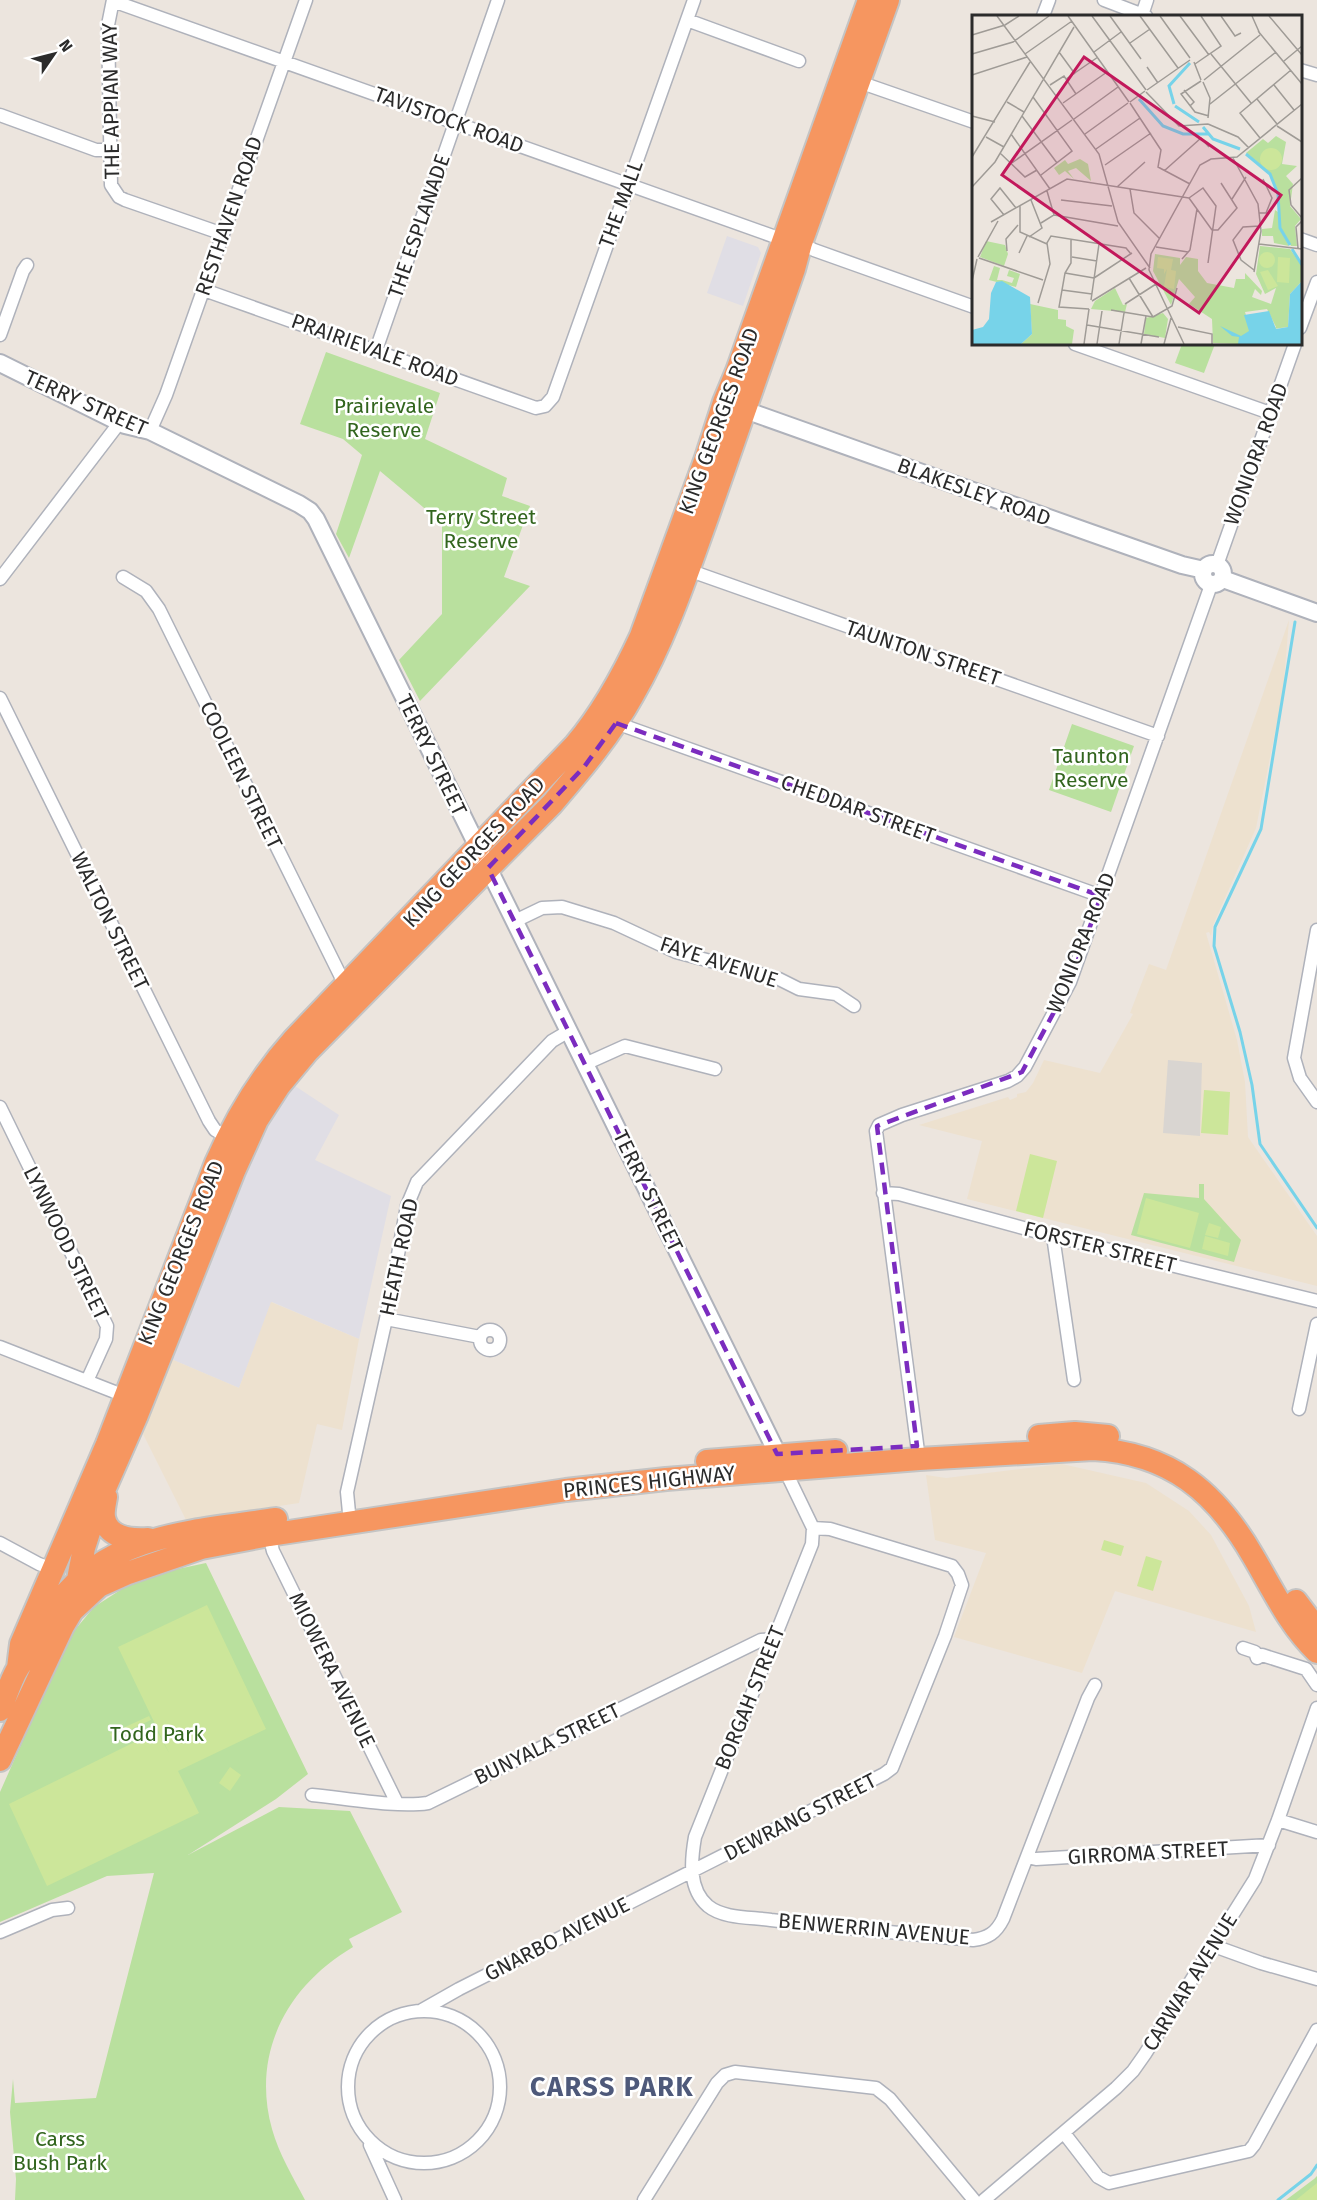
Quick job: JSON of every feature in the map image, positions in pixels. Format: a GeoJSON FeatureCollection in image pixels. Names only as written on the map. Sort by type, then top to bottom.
{"type":"FeatureCollection","features":[{"type":"Feature","properties":{"kind":"highway","name":"KING GEORGES ROAD"},"geometry":{"type":"LineString","coordinates":[[18,1668],[21,1644],[107,1444],[134,1399],[257,1120],[279,1086],[308,1051],[552,804],[584,767],[616,723],[654,656],[688,570],[794,269],[793,241],[869,0]]}},
{"type":"Feature","properties":{"kind":"highway","name":"KING GEORGES ROAD"},"geometry":{"type":"LineString","coordinates":[[89,1582],[84,1548],[227,1137],[249,1097],[279,1056],[575,745],[605,706],[641,636],[724,402],[859,82],[888,0]]}},
{"type":"Feature","properties":{"kind":"highway"},"geometry":{"type":"LineString","coordinates":[[706,458],[719,447],[729,419],[745,410],[740,403],[737,371]]}},
{"type":"Feature","properties":{"kind":"highway","name":"PRINCES HIGHWAY"},"geometry":{"type":"LineString","coordinates":[[918,1453],[1075,1433],[1116,1436],[1150,1443],[1168,1450],[1206,1474],[1245,1515],[1299,1606],[1317,1629]]}},
{"type":"Feature","properties":{"kind":"highway","name":"PRINCES HIGHWAY"},"geometry":{"type":"LineString","coordinates":[[0,1760],[63,1626],[99,1563],[124,1550],[159,1538],[781,1462],[918,1453],[1093,1449],[1139,1456],[1173,1470],[1207,1494],[1247,1546],[1289,1619],[1317,1652]]}},
{"type":"Feature","properties":{"kind":"highway"},"geometry":{"type":"LineString","coordinates":[[107,1486],[103,1516],[116,1535],[123,1538],[159,1538]]}},
{"type":"Feature","properties":{"kind":"highway","name":"PRINCES HIGHWAY"},"geometry":{"type":"LineString","coordinates":[[0,1710],[18,1668],[34,1648],[57,1604],[89,1582],[128,1573],[191,1550],[269,1535],[349,1515]]}},
{"type":"Feature","properties":{"kind":"highway"},"geometry":{"type":"LineString","coordinates":[[53,1569],[89,1582]]}},
{"type":"Feature","properties":{"kind":"street","name":"RESTHAVEN ROAD"},"geometry":{"type":"LineString","coordinates":[[150,431],[166,395],[306,0]]}},
{"type":"Feature","properties":{"kind":"street","name":"THE ESPLANADE"},"geometry":{"type":"LineString","coordinates":[[376,351],[498,0]]}},
{"type":"Feature","properties":{"kind":"street","name":"THE MALL"},"geometry":{"type":"LineString","coordinates":[[546,406],[553,398],[694,0]]}},
{"type":"Feature","properties":{"kind":"street"},"geometry":{"type":"LineString","coordinates":[[1044,15],[1049,0]]}},
{"type":"Feature","properties":{"kind":"street"},"geometry":{"type":"LineString","coordinates":[[1104,0],[1142,15]]}},
{"type":"Feature","properties":{"kind":"street"},"geometry":{"type":"LineString","coordinates":[[1144,15],[1147,0]]}},
{"type":"Feature","properties":{"kind":"street","name":"TAVISTOCK ROAD"},"geometry":{"type":"LineString","coordinates":[[113,1],[972,306]]}},
{"type":"Feature","properties":{"kind":"street","name":"THE APPIAN WAY"},"geometry":{"type":"LineString","coordinates":[[113,1],[108,25],[111,185],[119,196],[223,234]]}},
{"type":"Feature","properties":{"kind":"street"},"geometry":{"type":"LineString","coordinates":[[687,20],[800,61]]}},
{"type":"Feature","properties":{"kind":"street"},"geometry":{"type":"LineString","coordinates":[[1302,71],[1317,75]]}},
{"type":"Feature","properties":{"kind":"street"},"geometry":{"type":"LineString","coordinates":[[859,82],[972,121]]}},
{"type":"Feature","properties":{"kind":"street"},"geometry":{"type":"LineString","coordinates":[[0,115],[96,150],[110,150]]}},
{"type":"Feature","properties":{"kind":"street"},"geometry":{"type":"LineString","coordinates":[[1302,240],[1317,245]]}},
{"type":"Feature","properties":{"kind":"street"},"geometry":{"type":"LineString","coordinates":[[0,334],[27,265]]}},
{"type":"Feature","properties":{"kind":"street"},"geometry":{"type":"LineString","coordinates":[[1302,323],[1317,282]]}},
{"type":"Feature","properties":{"kind":"street","name":"PRAIRIEVALE ROAD"},"geometry":{"type":"LineString","coordinates":[[204,290],[536,408],[546,406]]}},
{"type":"Feature","properties":{"kind":"street"},"geometry":{"type":"LineString","coordinates":[[1078,345],[1270,413]]}},
{"type":"Feature","properties":{"kind":"street","name":"WONIORA ROAD"},"geometry":{"type":"LineString","coordinates":[[918,1453],[876,1137],[879,1125],[902,1115],[1008,1081],[1022,1072],[1070,982],[1295,345]]}},
{"type":"Feature","properties":{"kind":"street","name":"TERRY STREET"},"geometry":{"type":"LineString","coordinates":[[0,363],[120,422],[150,431],[299,504],[313,515],[332,549],[781,1462]]}},
{"type":"Feature","properties":{"kind":"street","name":"BLAKESLEY ROAD"},"geometry":{"type":"LineString","coordinates":[[745,410],[1317,613]]}},
{"type":"Feature","properties":{"kind":"street"},"geometry":{"type":"LineString","coordinates":[[0,579],[120,422]]}},
{"type":"Feature","properties":{"kind":"street","name":"TAUNTON STREET"},"geometry":{"type":"LineString","coordinates":[[688,570],[1158,736]]}},
{"type":"Feature","properties":{"kind":"street","name":"COOLEEN STREET"},"geometry":{"type":"LineString","coordinates":[[123,577],[146,591],[154,599],[345,985]]}},
{"type":"Feature","properties":{"kind":"street","name":"WALTON STREET"},"geometry":{"type":"LineString","coordinates":[[0,698],[208,1121],[227,1137]]}},
{"type":"Feature","properties":{"kind":"street","name":"CHEDDAR STREET"},"geometry":{"type":"LineString","coordinates":[[616,723],[1101,896]]}},
{"type":"Feature","properties":{"kind":"street","name":"FAYE AVENUE"},"geometry":{"type":"LineString","coordinates":[[515,921],[542,908],[562,907],[614,922],[676,952],[779,979],[800,989],[836,994],[854,1006]]}},
{"type":"Feature","properties":{"kind":"street"},"geometry":{"type":"LineString","coordinates":[[1317,930],[1294,1058],[1300,1078],[1317,1102]]}},
{"type":"Feature","properties":{"kind":"street","name":"HEATH ROAD"},"geometry":{"type":"LineString","coordinates":[[349,1515],[347,1492],[386,1319],[407,1206],[417,1182],[552,1041],[569,1031]]}},
{"type":"Feature","properties":{"kind":"street"},"geometry":{"type":"LineString","coordinates":[[585,1064],[625,1046],[714,1069]]}},
{"type":"Feature","properties":{"kind":"street","name":"LYNWOOD STREET"},"geometry":{"type":"LineString","coordinates":[[0,1107],[107,1326],[106,1339],[87,1381]]}},
{"type":"Feature","properties":{"kind":"street","name":"FORSTER STREET"},"geometry":{"type":"LineString","coordinates":[[883,1193],[899,1194],[1053,1236],[1317,1301]]}},
{"type":"Feature","properties":{"kind":"street"},"geometry":{"type":"LineString","coordinates":[[1053,1236],[1074,1380]]}},
{"type":"Feature","properties":{"kind":"street"},"geometry":{"type":"LineString","coordinates":[[386,1319],[480,1337]]}},
{"type":"Feature","properties":{"kind":"street"},"geometry":{"type":"LineString","coordinates":[[1299,1410],[1317,1324]]}},
{"type":"Feature","properties":{"kind":"street"},"geometry":{"type":"LineString","coordinates":[[0,1347],[134,1399]]}},
{"type":"Feature","properties":{"kind":"street"},"geometry":{"type":"LineString","coordinates":[[781,1462],[813,1528]]}},
{"type":"Feature","properties":{"kind":"street","name":"DEWRANG STREET"},"geometry":{"type":"LineString","coordinates":[[692,1870],[725,1856],[751,1840],[892,1768],[945,1636],[962,1585],[952,1566],[830,1529],[813,1528]]}},
{"type":"Feature","properties":{"kind":"street","name":"BORGAH STREET"},"geometry":{"type":"LineString","coordinates":[[692,1870],[695,1837],[772,1639],[812,1544],[813,1528]]}},
{"type":"Feature","properties":{"kind":"street","name":"MIOWERA AVENUE"},"geometry":{"type":"LineString","coordinates":[[269,1535],[273,1551],[397,1803]]}},
{"type":"Feature","properties":{"kind":"street"},"geometry":{"type":"LineString","coordinates":[[0,1543],[53,1569]]}},
{"type":"Feature","properties":{"kind":"street","name":"BUNYALA STREET"},"geometry":{"type":"LineString","coordinates":[[312,1795],[397,1803],[428,1803],[761,1640],[772,1639]]}},
{"type":"Feature","properties":{"kind":"street"},"geometry":{"type":"LineString","coordinates":[[1243,1648],[1255,1652],[1257,1658],[1262,1655],[1302,1667],[1309,1672],[1317,1685]]}},
{"type":"Feature","properties":{"kind":"street","name":"BENWERRIN AVENUE"},"geometry":{"type":"LineString","coordinates":[[692,1870],[702,1899],[716,1911],[726,1914],[973,1940],[987,1937],[1000,1925],[1095,1685]]}},
{"type":"Feature","properties":{"kind":"street","name":"CARWAR AVENUE"},"geometry":{"type":"LineString","coordinates":[[984,2200],[1133,2071],[1214,1947],[1251,1885],[1269,1845],[1317,1708]]}},
{"type":"Feature","properties":{"kind":"street"},"geometry":{"type":"LineString","coordinates":[[1278,1820],[1317,1832]]}},
{"type":"Feature","properties":{"kind":"street","name":"GIRROMA STREET"},"geometry":{"type":"LineString","coordinates":[[1027,1857],[1036,1859],[1269,1845]]}},
{"type":"Feature","properties":{"kind":"street","name":"GNARBO AVENUE"},"geometry":{"type":"LineString","coordinates":[[422,2010],[692,1870]]}},
{"type":"Feature","properties":{"kind":"street"},"geometry":{"type":"LineString","coordinates":[[0,1932],[52,1910],[68,1908]]}},
{"type":"Feature","properties":{"kind":"street"},"geometry":{"type":"LineString","coordinates":[[1214,1947],[1317,1979]]}},
{"type":"Feature","properties":{"kind":"street","name":"GNARBO AVENUE"},"geometry":{"type":"LineString","coordinates":[[368,2141],[390,2157],[401,2161],[424,2163],[456,2156],[475,2143],[491,2123],[496,2112],[499,2101],[499,2079],[496,2063],[488,2046],[465,2022],[444,2013],[422,2010],[399,2013],[386,2020],[368,2035],[353,2058],[348,2079],[350,2106],[396,2200]]}},
{"type":"Feature","properties":{"kind":"street"},"geometry":{"type":"LineString","coordinates":[[1064,2133],[1098,2177],[1109,2183],[1249,2151],[1317,2030]]}},
{"type":"Feature","properties":{"kind":"street"},"geometry":{"type":"LineString","coordinates":[[644,2200],[717,2083],[725,2075],[735,2072],[876,2088],[890,2099],[974,2200]]}},
{"type":"Feature","properties":{"kind":"highlighted area"},"geometry":{"type":"Polygon","coordinates":[[[616,723],[1101,896],[1070,982],[1022,1072],[877,1126],[917,1446],[777,1454],[488,868],[584,767],[616,723]]]}},
{"type":"Feature","properties":{"kind":"shaded area"},"geometry":{"type":"Polygon","coordinates":[[[727,236],[758,247],[761,253],[743,306],[707,293],[727,236]]]}},
{"type":"Feature","properties":{"kind":"shaded area"},"geometry":{"type":"Polygon","coordinates":[[[1289,620],[1283,692],[1256,828],[1213,925],[1211,936],[1209,932],[1206,933],[1237,1040],[1245,1082],[1248,1137],[1317,1236],[1317,1286],[967,1199],[982,1141],[919,1125],[1008,1097],[1010,1100],[1017,1097],[1017,1094],[1026,1092],[1033,1083],[1044,1060],[1100,1073],[1133,1014],[1130,1013],[1149,964],[1166,970],[1289,620]]]}},
{"type":"Feature","properties":{"kind":"shaded area"},"geometry":{"type":"Polygon","coordinates":[[[1168,1060],[1202,1063],[1200,1136],[1163,1133],[1168,1060]]]}},
{"type":"Feature","properties":{"kind":"shaded area"},"geometry":{"type":"Polygon","coordinates":[[[292,1084],[339,1115],[315,1160],[391,1196],[359,1339],[272,1302],[239,1388],[171,1359],[225,1228],[250,1159],[266,1125],[292,1084]]]}},
{"type":"Feature","properties":{"kind":"shaded area"},"geometry":{"type":"Polygon","coordinates":[[[271,1302],[359,1339],[342,1430],[317,1424],[299,1503],[186,1520],[143,1434],[171,1359],[239,1388],[271,1302]]]}},
{"type":"Feature","properties":{"kind":"shaded area"},"geometry":{"type":"Polygon","coordinates":[[[1062,1464],[1146,1483],[1189,1511],[1211,1535],[1249,1606],[1256,1632],[1115,1591],[1082,1673],[954,1637],[986,1553],[935,1540],[926,1475],[946,1478],[1062,1464]]]}},
{"type":"Feature","properties":{"kind":"green space"},"geometry":{"type":"Polygon","coordinates":[[[1182,345],[1215,345],[1204,373],[1175,363],[1182,345]]]}},
{"type":"Feature","properties":{"kind":"green space"},"geometry":{"type":"Polygon","coordinates":[[[326,352],[440,393],[425,439],[507,478],[502,496],[530,506],[504,577],[530,586],[420,701],[399,660],[442,614],[442,523],[380,471],[349,558],[336,534],[362,455],[343,439],[300,424],[326,352]]]}},
{"type":"Feature","properties":{"kind":"green space","name":"Taunton Reserve"},"geometry":{"type":"Polygon","coordinates":[[[1072,724],[1134,746],[1111,812],[1049,790],[1072,724]]]}},
{"type":"Feature","properties":{"kind":"green space"},"geometry":{"type":"Polygon","coordinates":[[[1204,1090],[1230,1092],[1228,1135],[1201,1133],[1204,1090]]]}},
{"type":"Feature","properties":{"kind":"green space"},"geometry":{"type":"Polygon","coordinates":[[[1030,1154],[1057,1161],[1043,1218],[1016,1211],[1030,1154]]]}},
{"type":"Feature","properties":{"kind":"green space"},"geometry":{"type":"Polygon","coordinates":[[[1199,1184],[1204,1184],[1204,1199],[1241,1240],[1234,1262],[1131,1235],[1144,1193],[1199,1198],[1199,1184]]]}},
{"type":"Feature","properties":{"kind":"green space"},"geometry":{"type":"Polygon","coordinates":[[[1146,1198],[1199,1213],[1190,1248],[1137,1234],[1146,1198]]]}},
{"type":"Feature","properties":{"kind":"green space"},"geometry":{"type":"Polygon","coordinates":[[[1209,1223],[1221,1227],[1218,1238],[1205,1235],[1209,1223]]]}},
{"type":"Feature","properties":{"kind":"green space"},"geometry":{"type":"Polygon","coordinates":[[[1205,1236],[1230,1243],[1228,1256],[1202,1249],[1205,1236]]]}},
{"type":"Feature","properties":{"kind":"green space"},"geometry":{"type":"Polygon","coordinates":[[[1104,1540],[1124,1546],[1121,1556],[1101,1550],[1104,1540]]]}},
{"type":"Feature","properties":{"kind":"green space"},"geometry":{"type":"Polygon","coordinates":[[[1146,1556],[1162,1561],[1153,1591],[1137,1586],[1146,1556]]]}},
{"type":"Feature","properties":{"kind":"green space"},"geometry":{"type":"Polygon","coordinates":[[[206,1563],[308,1774],[276,1799],[188,1855],[279,1807],[350,1811],[402,1912],[349,1939],[353,1947],[310,1981],[293,2002],[280,2024],[271,2048],[267,2074],[267,2101],[272,2129],[282,2156],[305,2200],[15,2200],[16,2179],[10,2112],[13,2079],[15,2103],[96,2098],[154,1873],[107,1876],[0,1922],[0,1792],[69,1637],[94,1607],[125,1587],[173,1570],[206,1563]]]}},
{"type":"Feature","properties":{"kind":"green space","name":"Todd Park"},"geometry":{"type":"Polygon","coordinates":[[[207,1605],[266,1729],[178,1771],[199,1813],[47,1886],[9,1804],[157,1731],[169,1753],[118,1647],[207,1605]]]}},
{"type":"Feature","properties":{"kind":"green space"},"geometry":{"type":"Polygon","coordinates":[[[149,1716],[151,1720],[112,1738],[110,1734],[149,1716]]]}},
{"type":"Feature","properties":{"kind":"green space"},"geometry":{"type":"Polygon","coordinates":[[[230,1767],[241,1775],[230,1791],[219,1783],[230,1767]]]}},
{"type":"Feature","properties":{"kind":"green space"},"geometry":{"type":"Polygon","coordinates":[[[1317,2176],[1317,2200],[1286,2200],[1314,2179],[1317,2176]]]}},
{"type":"Feature","properties":{"kind":"green space"},"geometry":{"type":"Polygon","coordinates":[[[1317,2183],[1317,2200],[1296,2200],[1317,2183]]]}},
{"type":"Feature","properties":{"kind":"waterway"},"geometry":{"type":"LineString","coordinates":[[1295,622],[1261,829],[1215,927],[1214,946],[1240,1032],[1252,1085],[1260,1144],[1317,1228]]}},
{"type":"Feature","properties":{"kind":"waterway"},"geometry":{"type":"LineString","coordinates":[[1278,2200],[1311,2174],[1317,2165]]}},
{"type":"Feature","properties":{"kind":"district","name":"CARSS PARK"},"geometry":{"type":"Point","coordinates":[612,2087]}},
{"type":"Feature","properties":{"kind":"park label","name":"Prairievale Reserve"},"geometry":{"type":"Point","coordinates":[384,418]}},
{"type":"Feature","properties":{"kind":"park label","name":"Terry Street Reserve"},"geometry":{"type":"Point","coordinates":[481,529]}},
{"type":"Feature","properties":{"kind":"park label","name":"Carss Bush Park"},"geometry":{"type":"Point","coordinates":[60,2151]}}]}
